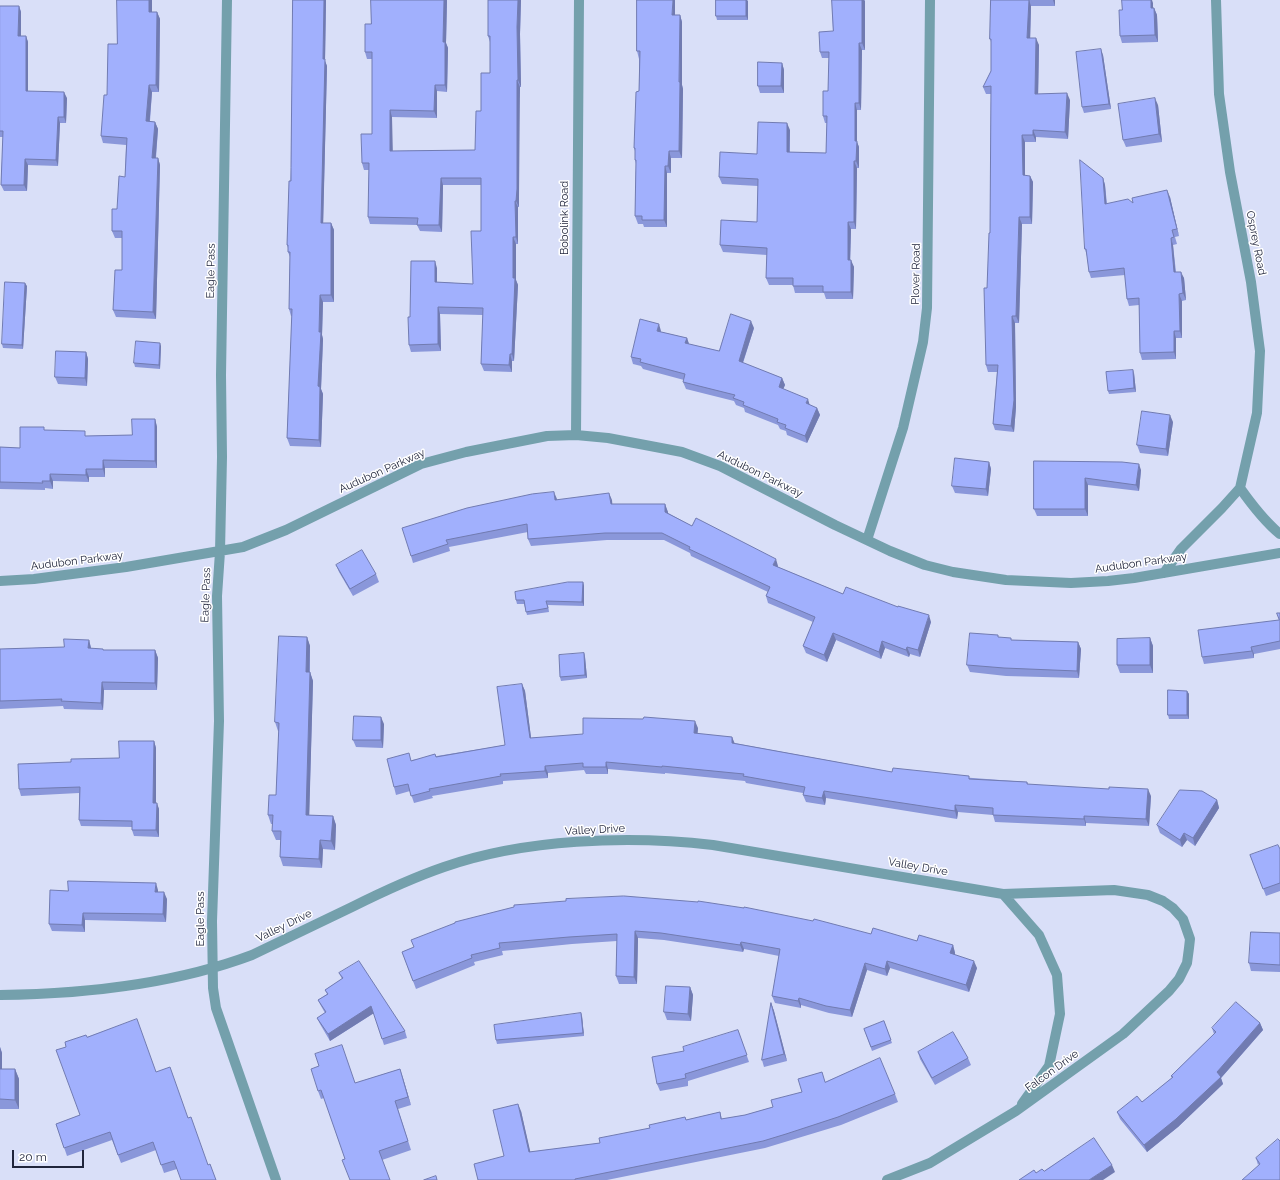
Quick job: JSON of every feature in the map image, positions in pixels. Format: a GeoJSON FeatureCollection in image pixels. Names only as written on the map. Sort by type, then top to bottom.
{"type":"FeatureCollection","features":[{"type":"Feature","properties":{"kind":"street","name":"Eagle Pass"},"geometry":{"type":"LineString","coordinates":[[227,0],[220,552],[217,596],[219,720],[212,920],[213,988],[216,1008],[276,1180]]}},
{"type":"Feature","properties":{"kind":"street","name":"Bobolink Road"},"geometry":{"type":"LineString","coordinates":[[576,435],[579,0]]}},
{"type":"Feature","properties":{"kind":"street","name":"Plover Road"},"geometry":{"type":"LineString","coordinates":[[867,540],[903,428],[923,342],[927,308],[930,0]]}},
{"type":"Feature","properties":{"kind":"street","name":"Osprey Road"},"geometry":{"type":"LineString","coordinates":[[1164,573],[1180,549],[1240,488],[1257,413],[1260,351],[1251,282],[1230,172],[1219,94],[1216,0]]}},
{"type":"Feature","properties":{"kind":"street","name":"Audubon Parkway"},"geometry":{"type":"LineString","coordinates":[[0,581],[49,577],[126,567],[243,547],[286,530],[422,464],[466,452],[546,436],[576,435],[635,442],[682,452],[713,463],[867,540],[925,565],[953,572],[1006,580],[1078,582],[1134,578],[1280,553]]}},
{"type":"Feature","properties":{"kind":"street"},"geometry":{"type":"LineString","coordinates":[[1240,488],[1251,504],[1270,526],[1280,534]]}},
{"type":"Feature","properties":{"kind":"street","name":"Valley Drive"},"geometry":{"type":"LineString","coordinates":[[0,995],[95,990],[179,977],[228,964],[252,955],[398,885],[425,874],[480,856],[545,845],[620,840],[686,842],[713,845],[1003,894],[1114,890],[1148,895],[1163,901],[1173,908],[1183,919],[1190,939]]}},
{"type":"Feature","properties":{"kind":"street"},"geometry":{"type":"LineString","coordinates":[[1003,894],[1039,935],[1057,975],[1060,1014],[1049,1066],[1016,1111]]}},
{"type":"Feature","properties":{"kind":"street","name":"Falcon Drive"},"geometry":{"type":"LineString","coordinates":[[887,1180],[930,1163],[1016,1111],[1123,1034],[1169,991],[1179,979],[1187,963],[1190,939]]}},
{"type":"Feature","properties":{"kind":"building"},"geometry":{"type":"Polygon","coordinates":[[[117,0],[149,0],[149,12],[157,12],[156,85],[149,85],[146,121],[155,122],[152,158],[158,158],[153,312],[113,310],[115,270],[122,270],[122,231],[112,231],[112,209],[117,209],[119,176],[125,177],[127,138],[101,136],[104,95],[107,95],[108,44],[117,44],[117,0]]]}},
{"type":"Feature","properties":{"kind":"building"},"geometry":{"type":"Polygon","coordinates":[[[293,0],[324,0],[323,59],[325,59],[321,223],[331,223],[331,295],[320,295],[319,332],[321,332],[318,386],[320,387],[319,440],[287,438],[292,309],[289,309],[290,252],[288,252],[287,245],[289,181],[291,181],[293,0]]]}},
{"type":"Feature","properties":{"kind":"building"},"geometry":{"type":"Polygon","coordinates":[[[371,0],[444,0],[443,42],[445,42],[445,85],[435,85],[434,111],[390,110],[390,151],[475,150],[476,111],[481,111],[481,73],[490,73],[488,0],[518,0],[517,189],[515,201],[516,237],[513,237],[513,278],[515,278],[512,354],[510,354],[509,365],[481,364],[483,308],[438,307],[438,344],[409,345],[408,317],[410,317],[411,261],[435,261],[435,282],[473,284],[471,231],[481,231],[481,178],[441,178],[439,225],[417,225],[418,218],[368,217],[369,163],[362,163],[361,134],[372,134],[372,52],[365,52],[365,24],[371,24],[371,0]]]}},
{"type":"Feature","properties":{"kind":"building"},"geometry":{"type":"Polygon","coordinates":[[[637,0],[673,0],[672,15],[680,15],[679,151],[669,151],[668,166],[665,166],[664,220],[642,220],[642,216],[635,216],[636,160],[634,148],[636,92],[639,91],[640,51],[637,51],[637,0]]]}},
{"type":"Feature","properties":{"kind":"building"},"geometry":{"type":"Polygon","coordinates":[[[716,0],[746,0],[746,16],[716,16],[716,0]]]}},
{"type":"Feature","properties":{"kind":"building"},"geometry":{"type":"Polygon","coordinates":[[[832,0],[862,0],[862,43],[859,43],[859,103],[855,103],[855,141],[857,141],[856,161],[854,161],[854,222],[848,222],[848,260],[851,260],[851,292],[823,292],[823,286],[793,286],[793,278],[766,278],[767,248],[720,245],[721,220],[757,222],[758,179],[719,177],[720,152],[757,154],[758,122],[787,123],[787,152],[826,153],[827,116],[823,116],[823,91],[828,91],[829,52],[820,52],[819,32],[833,31],[832,0]]]}},
{"type":"Feature","properties":{"kind":"building"},"geometry":{"type":"Polygon","coordinates":[[[991,0],[1029,0],[1027,38],[1036,38],[1035,94],[1067,93],[1065,132],[1033,130],[1033,135],[1022,135],[1023,175],[1030,176],[1030,217],[1019,217],[1016,316],[1012,316],[1014,400],[1011,426],[993,424],[998,365],[986,365],[984,288],[987,288],[990,233],[991,86],[983,87],[991,71],[991,0]]]}},
{"type":"Feature","properties":{"kind":"building"},"geometry":{"type":"Polygon","coordinates":[[[1122,0],[1151,0],[1151,8],[1154,8],[1155,35],[1120,36],[1119,10],[1122,10],[1122,0]]]}},
{"type":"Feature","properties":{"kind":"building"},"geometry":{"type":"Polygon","coordinates":[[[0,6],[19,6],[18,36],[26,36],[26,91],[64,92],[64,117],[58,117],[56,160],[25,159],[24,185],[1,185],[3,131],[0,131],[0,6]]]}},
{"type":"Feature","properties":{"kind":"building"},"geometry":{"type":"Polygon","coordinates":[[[1101,49],[1109,104],[1082,107],[1076,52],[1101,49]]]}},
{"type":"Feature","properties":{"kind":"building"},"geometry":{"type":"Polygon","coordinates":[[[758,62],[782,63],[781,86],[758,86],[758,62]]]}},
{"type":"Feature","properties":{"kind":"building"},"geometry":{"type":"Polygon","coordinates":[[[1155,98],[1159,134],[1123,140],[1118,104],[1155,98]]]}},
{"type":"Feature","properties":{"kind":"building"},"geometry":{"type":"Polygon","coordinates":[[[1080,160],[1103,178],[1105,204],[1128,199],[1133,203],[1132,198],[1167,190],[1177,229],[1172,230],[1174,237],[1171,238],[1174,272],[1181,272],[1183,293],[1179,294],[1180,331],[1174,331],[1174,352],[1140,353],[1139,298],[1127,299],[1124,268],[1089,272],[1085,249],[1080,160]]]}},
{"type":"Feature","properties":{"kind":"building"},"geometry":{"type":"Polygon","coordinates":[[[5,282],[25,283],[22,345],[2,344],[5,282]]]}},
{"type":"Feature","properties":{"kind":"building"},"geometry":{"type":"Polygon","coordinates":[[[731,314],[751,321],[739,361],[782,378],[779,387],[808,399],[806,403],[817,408],[805,436],[785,428],[786,425],[777,422],[778,419],[743,405],[744,402],[733,398],[735,395],[683,382],[685,374],[640,362],[641,359],[631,357],[640,319],[659,324],[657,331],[687,338],[685,343],[719,351],[731,314]]]}},
{"type":"Feature","properties":{"kind":"building"},"geometry":{"type":"Polygon","coordinates":[[[136,341],[160,343],[159,365],[134,363],[136,341]]]}},
{"type":"Feature","properties":{"kind":"building"},"geometry":{"type":"Polygon","coordinates":[[[56,351],[86,352],[85,378],[55,377],[56,351]]]}},
{"type":"Feature","properties":{"kind":"building"},"geometry":{"type":"Polygon","coordinates":[[[1133,370],[1134,388],[1108,391],[1106,372],[1133,370]]]}},
{"type":"Feature","properties":{"kind":"building"},"geometry":{"type":"Polygon","coordinates":[[[1142,411],[1170,415],[1166,449],[1137,445],[1142,411]]]}},
{"type":"Feature","properties":{"kind":"building"},"geometry":{"type":"Polygon","coordinates":[[[132,419],[155,419],[155,461],[103,460],[103,469],[86,469],[86,475],[50,474],[50,481],[42,481],[43,483],[0,482],[0,447],[20,448],[20,427],[44,427],[44,430],[85,431],[85,436],[132,435],[132,419]]]}},
{"type":"Feature","properties":{"kind":"building"},"geometry":{"type":"Polygon","coordinates":[[[955,458],[989,462],[986,489],[952,486],[955,458]]]}},
{"type":"Feature","properties":{"kind":"building"},"geometry":{"type":"Polygon","coordinates":[[[1034,461],[1122,462],[1139,464],[1136,485],[1085,478],[1085,509],[1034,509],[1034,461]]]}},
{"type":"Feature","properties":{"kind":"building"},"geometry":{"type":"Polygon","coordinates":[[[554,492],[555,500],[609,493],[611,504],[665,504],[665,512],[692,526],[696,518],[776,559],[773,565],[843,594],[846,587],[898,607],[929,615],[918,650],[907,647],[906,650],[882,641],[879,652],[833,633],[824,655],[803,646],[815,617],[766,596],[770,587],[689,549],[690,547],[662,533],[605,533],[528,539],[527,524],[446,540],[448,544],[411,556],[402,528],[467,508],[532,494],[554,492]]]}},
{"type":"Feature","properties":{"kind":"building"},"geometry":{"type":"Polygon","coordinates":[[[362,550],[376,574],[350,589],[336,565],[362,550]]]}},
{"type":"Feature","properties":{"kind":"building"},"geometry":{"type":"Polygon","coordinates":[[[568,582],[583,582],[582,602],[546,601],[548,608],[526,612],[524,600],[516,600],[515,592],[568,582]]]}},
{"type":"Feature","properties":{"kind":"building"},"geometry":{"type":"Polygon","coordinates":[[[1277,613],[1280,613],[1280,641],[1251,647],[1252,651],[1202,657],[1198,630],[1279,620],[1277,613]]]}},
{"type":"Feature","properties":{"kind":"building"},"geometry":{"type":"Polygon","coordinates":[[[970,633],[998,635],[998,637],[1011,638],[1011,640],[1078,642],[1077,671],[967,665],[970,633]]]}},
{"type":"Feature","properties":{"kind":"building"},"geometry":{"type":"Polygon","coordinates":[[[279,636],[307,637],[306,672],[310,672],[306,815],[333,816],[331,841],[320,840],[319,859],[280,857],[281,831],[272,831],[273,815],[268,815],[269,795],[276,795],[279,723],[275,722],[279,636]]]}},
{"type":"Feature","properties":{"kind":"building"},"geometry":{"type":"Polygon","coordinates":[[[1150,638],[1150,665],[1117,665],[1117,639],[1150,638]]]}},
{"type":"Feature","properties":{"kind":"building"},"geometry":{"type":"Polygon","coordinates":[[[64,639],[89,640],[88,648],[103,650],[155,650],[155,683],[102,682],[101,703],[61,701],[62,699],[0,701],[0,649],[64,647],[64,639]]]}},
{"type":"Feature","properties":{"kind":"building"},"geometry":{"type":"Polygon","coordinates":[[[584,653],[585,675],[560,677],[559,655],[584,653]]]}},
{"type":"Feature","properties":{"kind":"building"},"geometry":{"type":"Polygon","coordinates":[[[522,684],[530,738],[583,734],[583,718],[643,719],[644,717],[695,721],[694,733],[732,737],[732,743],[892,772],[893,768],[969,776],[969,779],[1027,782],[1027,784],[1109,789],[1109,787],[1148,789],[1146,819],[1084,816],[1084,819],[993,815],[993,808],[955,805],[955,811],[824,791],[822,798],[803,795],[805,787],[743,776],[744,774],[606,762],[606,767],[583,767],[583,763],[545,766],[545,771],[500,774],[501,776],[429,789],[430,791],[411,796],[408,784],[394,787],[387,759],[409,753],[411,761],[435,754],[436,757],[505,745],[497,687],[522,684]]]}},
{"type":"Feature","properties":{"kind":"building"},"geometry":{"type":"Polygon","coordinates":[[[1168,690],[1187,691],[1187,715],[1168,715],[1168,690]]]}},
{"type":"Feature","properties":{"kind":"building"},"geometry":{"type":"Polygon","coordinates":[[[354,716],[381,717],[381,740],[353,740],[354,716]]]}},
{"type":"Feature","properties":{"kind":"building"},"geometry":{"type":"Polygon","coordinates":[[[119,741],[154,741],[153,803],[157,803],[156,830],[132,830],[132,821],[79,820],[80,787],[19,789],[18,764],[71,762],[71,759],[119,758],[119,741]]]}},
{"type":"Feature","properties":{"kind":"building"},"geometry":{"type":"Polygon","coordinates":[[[1180,790],[1202,791],[1217,800],[1193,838],[1184,833],[1180,840],[1157,825],[1180,790]]]}},
{"type":"Feature","properties":{"kind":"building"},"geometry":{"type":"Polygon","coordinates":[[[1278,845],[1280,849],[1280,883],[1263,889],[1250,855],[1278,845]]]}},
{"type":"Feature","properties":{"kind":"building"},"geometry":{"type":"Polygon","coordinates":[[[68,881],[156,883],[155,892],[164,892],[163,914],[83,913],[82,925],[49,924],[50,890],[68,891],[68,881]]]}},
{"type":"Feature","properties":{"kind":"building"},"geometry":{"type":"Polygon","coordinates":[[[624,896],[698,901],[744,907],[813,921],[814,919],[871,934],[873,928],[917,941],[919,935],[953,945],[950,953],[974,961],[966,985],[887,961],[885,969],[865,963],[850,1010],[826,1006],[799,998],[798,1001],[772,996],[780,949],[741,942],[740,945],[661,933],[635,931],[634,977],[616,976],[617,934],[499,943],[500,948],[471,955],[472,958],[413,981],[402,952],[414,947],[411,940],[455,922],[514,907],[514,905],[566,901],[566,899],[624,896]]]}},
{"type":"Feature","properties":{"kind":"building"},"geometry":{"type":"Polygon","coordinates":[[[1251,932],[1280,933],[1280,965],[1249,963],[1251,932]]]}},
{"type":"Feature","properties":{"kind":"building"},"geometry":{"type":"Polygon","coordinates":[[[359,961],[405,1031],[382,1039],[371,1006],[328,1034],[317,1018],[326,1012],[318,1000],[328,994],[325,990],[343,978],[339,973],[359,961]]]}},
{"type":"Feature","properties":{"kind":"building"},"geometry":{"type":"Polygon","coordinates":[[[666,986],[690,987],[688,1014],[664,1012],[666,986]]]}},
{"type":"Feature","properties":{"kind":"building"},"geometry":{"type":"Polygon","coordinates":[[[1236,1002],[1260,1023],[1217,1072],[1221,1077],[1176,1119],[1144,1145],[1117,1112],[1137,1096],[1142,1102],[1173,1077],[1171,1076],[1216,1032],[1212,1028],[1236,1002]]]}},
{"type":"Feature","properties":{"kind":"building"},"geometry":{"type":"Polygon","coordinates":[[[771,1003],[784,1054],[762,1060],[771,1003]]]}},
{"type":"Feature","properties":{"kind":"building"},"geometry":{"type":"Polygon","coordinates":[[[581,1013],[583,1033],[496,1040],[494,1025],[581,1013]]]}},
{"type":"Feature","properties":{"kind":"building"},"geometry":{"type":"Polygon","coordinates":[[[137,1019],[156,1072],[170,1067],[188,1118],[191,1117],[208,1165],[210,1164],[216,1180],[181,1180],[174,1161],[161,1165],[153,1142],[118,1155],[110,1132],[64,1148],[56,1124],[80,1115],[56,1050],[66,1047],[65,1042],[86,1035],[87,1037],[137,1019]]]}},
{"type":"Feature","properties":{"kind":"building"},"geometry":{"type":"Polygon","coordinates":[[[884,1021],[891,1040],[871,1047],[864,1029],[884,1021]]]}},
{"type":"Feature","properties":{"kind":"building"},"geometry":{"type":"Polygon","coordinates":[[[738,1030],[747,1055],[685,1074],[686,1078],[657,1084],[652,1057],[684,1051],[683,1047],[738,1030]]]}},
{"type":"Feature","properties":{"kind":"building"},"geometry":{"type":"Polygon","coordinates":[[[953,1032],[968,1058],[932,1078],[918,1052],[953,1032]]]}},
{"type":"Feature","properties":{"kind":"building"},"geometry":{"type":"Polygon","coordinates":[[[342,1045],[355,1083],[400,1069],[408,1097],[395,1101],[408,1141],[379,1151],[390,1180],[350,1180],[342,1160],[345,1159],[321,1090],[318,1091],[311,1069],[319,1066],[315,1054],[342,1045]]]}},
{"type":"Feature","properties":{"kind":"building"},"geometry":{"type":"Polygon","coordinates":[[[880,1058],[895,1094],[838,1117],[763,1141],[575,1180],[478,1180],[474,1164],[504,1156],[493,1110],[518,1104],[529,1152],[600,1143],[599,1138],[650,1128],[649,1125],[685,1117],[686,1120],[720,1112],[721,1119],[745,1115],[773,1107],[771,1100],[802,1092],[798,1079],[822,1072],[825,1082],[880,1058]]]}},
{"type":"Feature","properties":{"kind":"building"},"geometry":{"type":"Polygon","coordinates":[[[0,1069],[15,1069],[15,1100],[0,1099],[0,1069]]]}},
{"type":"Feature","properties":{"kind":"building"},"geometry":{"type":"Polygon","coordinates":[[[1094,1138],[1112,1165],[1089,1180],[1019,1180],[1034,1170],[1036,1173],[1042,1169],[1044,1171],[1094,1138]]]}},
{"type":"Feature","properties":{"kind":"building"},"geometry":{"type":"Polygon","coordinates":[[[1278,1139],[1280,1141],[1280,1180],[1242,1180],[1260,1164],[1256,1158],[1278,1139]]]}},
{"type":"Feature","properties":{"kind":"building"},"geometry":{"type":"Polygon","coordinates":[[[436,1176],[437,1180],[424,1180],[436,1176]]]}}]}
